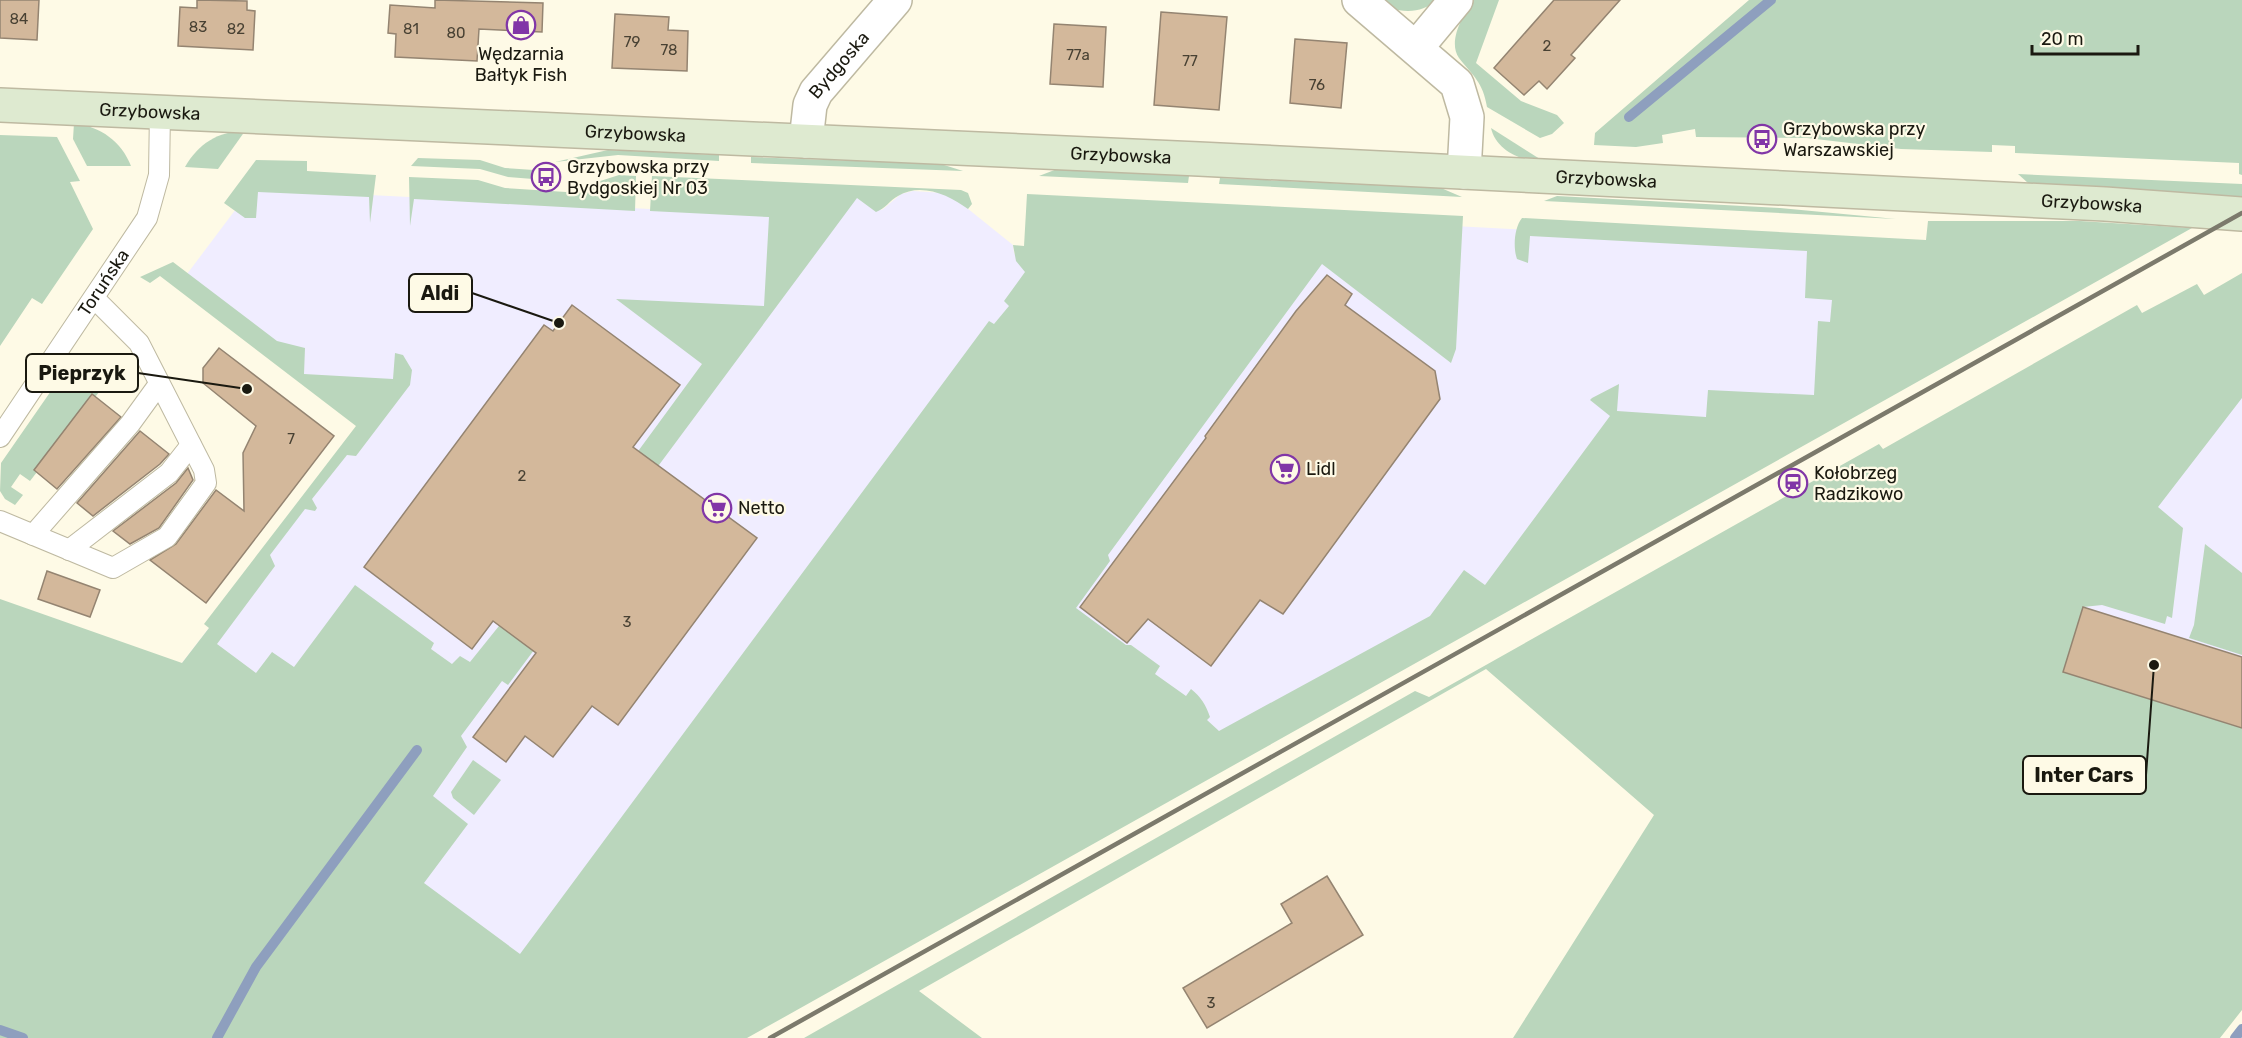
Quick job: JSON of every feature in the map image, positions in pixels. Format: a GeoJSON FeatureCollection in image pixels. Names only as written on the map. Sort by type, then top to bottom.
{"type":"FeatureCollection","features":[{"type":"Feature","properties":{"kind":"street","name":"Bydgoska"},"geometry":{"type":"LineString","coordinates":[[806,141],[810,105],[816,92],[895,0]]}},
{"type":"Feature","properties":{"kind":"street"},"geometry":{"type":"LineString","coordinates":[[1359,0],[1417,47],[1457,84],[1467,117],[1464,172]]}},
{"type":"Feature","properties":{"kind":"street"},"geometry":{"type":"LineString","coordinates":[[1417,47],[1456,0]]}},
{"type":"Feature","properties":{"kind":"street","name":"Grzybowska"},"geometry":{"type":"LineString","coordinates":[[0,105],[1464,172],[2105,204],[2242,214]]}},
{"type":"Feature","properties":{"kind":"lane","name":"Toruńska"},"geometry":{"type":"LineString","coordinates":[[0,438],[136,238],[153,204],[159,175],[160,111]]}},
{"type":"Feature","properties":{"kind":"lane"},"geometry":{"type":"LineString","coordinates":[[0,521],[113,568],[167,537],[206,483],[204,470],[139,343],[95,299]]}},
{"type":"Feature","properties":{"kind":"lane"},"geometry":{"type":"LineString","coordinates":[[33,535],[130,424],[159,384]]}},
{"type":"Feature","properties":{"kind":"lane"},"geometry":{"type":"LineString","coordinates":[[69,549],[169,473],[191,445]]}},
{"type":"Feature","properties":{"kind":"shaded area"},"geometry":{"type":"Polygon","coordinates":[[[251,189],[650,209],[851,193],[882,210],[901,194],[913,191],[944,193],[952,196],[1013,245],[1014,253],[1035,279],[519,969],[351,850],[182,663],[364,426],[181,282],[251,189]]]}},
{"type":"Feature","properties":{"kind":"shaded area","name":"Lidl"},"geometry":{"type":"Polygon","coordinates":[[[1337,220],[1941,251],[1956,343],[1506,599],[1192,769],[972,718],[1337,220]]]}},
{"type":"Feature","properties":{"kind":"shaded area"},"geometry":{"type":"Polygon","coordinates":[[[2242,379],[2242,748],[2006,671],[2242,379]]]}},
{"type":"Feature","properties":{"kind":"green space"},"geometry":{"type":"Polygon","coordinates":[[[1376,0],[1436,0],[1423,9],[1406,11],[1390,8],[1376,0]]]}},
{"type":"Feature","properties":{"kind":"green space"},"geometry":{"type":"Polygon","coordinates":[[[1474,0],[1499,0],[1476,63],[1521,101],[1557,115],[1564,123],[1552,134],[1540,138],[1487,107],[1480,85],[1459,58],[1455,44],[1458,28],[1474,0]]]}},
{"type":"Feature","properties":{"kind":"green space"},"geometry":{"type":"Polygon","coordinates":[[[1749,0],[2242,0],[2242,175],[2239,174],[2239,163],[2015,153],[2015,146],[1992,145],[1992,152],[1901,149],[1807,138],[1696,137],[1695,129],[1662,135],[1663,143],[1636,147],[1594,145],[1595,133],[1749,0]]]}},
{"type":"Feature","properties":{"kind":"green space"},"geometry":{"type":"Polygon","coordinates":[[[74,123],[93,128],[116,142],[131,166],[87,166],[73,139],[74,123]]]}},
{"type":"Feature","properties":{"kind":"green space"},"geometry":{"type":"Polygon","coordinates":[[[1491,128],[1543,161],[1518,157],[1511,153],[1498,143],[1491,128]]]}},
{"type":"Feature","properties":{"kind":"green space"},"geometry":{"type":"Polygon","coordinates":[[[245,131],[218,169],[185,167],[196,152],[210,140],[226,133],[245,131]]]}},
{"type":"Feature","properties":{"kind":"green space"},"geometry":{"type":"Polygon","coordinates":[[[0,135],[57,137],[80,181],[70,182],[93,229],[42,304],[32,298],[0,346],[0,135]]]}},
{"type":"Feature","properties":{"kind":"green space"},"geometry":{"type":"Polygon","coordinates":[[[608,150],[719,155],[719,161],[618,155],[555,162],[608,150]]]}},
{"type":"Feature","properties":{"kind":"green space"},"geometry":{"type":"Polygon","coordinates":[[[751,157],[941,164],[963,171],[751,163],[751,157]]]}},
{"type":"Feature","properties":{"kind":"green space"},"geometry":{"type":"Polygon","coordinates":[[[418,158],[480,160],[505,168],[534,170],[533,179],[508,177],[480,169],[411,166],[418,158]]]}},
{"type":"Feature","properties":{"kind":"green space"},"geometry":{"type":"Polygon","coordinates":[[[256,160],[307,161],[307,171],[376,175],[370,223],[369,197],[258,192],[256,218],[245,218],[224,203],[256,160]]]}},
{"type":"Feature","properties":{"kind":"green space"},"geometry":{"type":"Polygon","coordinates":[[[1057,169],[1189,176],[1188,183],[1039,176],[1057,169]]]}},
{"type":"Feature","properties":{"kind":"green space"},"geometry":{"type":"Polygon","coordinates":[[[2018,174],[2242,184],[2242,197],[2028,183],[2018,174]]]}},
{"type":"Feature","properties":{"kind":"green space"},"geometry":{"type":"Polygon","coordinates":[[[619,175],[636,176],[635,211],[414,199],[410,226],[409,177],[478,180],[505,188],[566,192],[619,175]]]}},
{"type":"Feature","properties":{"kind":"green space"},"geometry":{"type":"Polygon","coordinates":[[[652,176],[961,190],[968,193],[972,204],[968,209],[944,195],[916,190],[898,196],[876,212],[857,198],[633,500],[641,506],[508,685],[502,681],[461,736],[467,747],[433,796],[468,824],[424,883],[520,954],[989,321],[994,324],[1009,306],[1004,301],[1025,272],[1016,261],[1013,245],[1024,246],[1027,194],[1463,216],[1456,349],[1451,363],[1322,264],[1108,555],[1110,561],[1076,608],[1126,645],[1131,645],[1160,666],[1155,674],[1186,696],[1191,689],[1195,692],[1207,709],[1210,717],[1207,720],[1219,731],[1430,616],[1464,570],[1485,585],[1610,416],[1590,400],[1592,398],[1619,384],[1617,411],[1706,417],[1708,390],[1814,395],[1818,321],[1830,322],[1832,300],[1805,298],[1807,251],[1530,236],[1528,263],[1517,259],[1515,249],[1516,232],[1522,218],[1926,240],[1928,221],[2080,221],[2192,228],[747,1038],[0,1038],[0,599],[182,663],[209,628],[204,624],[356,426],[160,276],[150,283],[140,277],[173,262],[277,341],[305,348],[304,374],[393,379],[395,353],[403,355],[412,370],[410,385],[356,456],[347,455],[312,499],[317,508],[315,511],[305,509],[270,555],[275,566],[217,644],[256,673],[272,652],[294,667],[355,585],[434,643],[431,649],[452,664],[460,656],[470,662],[523,596],[529,600],[702,364],[616,299],[764,306],[769,217],[650,211],[652,176]]]}},
{"type":"Feature","properties":{"kind":"green space"},"geometry":{"type":"Polygon","coordinates":[[[1220,178],[1441,188],[1462,197],[1219,184],[1220,178]]]}},
{"type":"Feature","properties":{"kind":"green space"},"geometry":{"type":"Polygon","coordinates":[[[1557,196],[1780,208],[1896,219],[1544,201],[1557,196]]]}},
{"type":"Feature","properties":{"kind":"green space"},"geometry":{"type":"Polygon","coordinates":[[[2242,273],[2242,398],[2158,507],[2183,528],[2172,618],[2167,616],[2165,624],[2102,605],[2083,607],[2063,672],[2242,728],[2242,1010],[2220,1038],[1513,1038],[1654,815],[1486,669],[919,991],[982,1038],[804,1038],[1415,691],[1429,697],[1879,444],[1883,449],[2137,305],[2142,313],[2197,284],[2204,295],[2242,273]]]}},
{"type":"Feature","properties":{"kind":"green space"},"geometry":{"type":"Polygon","coordinates":[[[83,359],[101,362],[113,374],[30,481],[20,474],[11,487],[23,495],[15,505],[5,499],[0,491],[1,463],[69,365],[83,359]]]}},
{"type":"Feature","properties":{"kind":"green space"},"geometry":{"type":"Polygon","coordinates":[[[2205,544],[2242,573],[2242,655],[2189,638],[2194,625],[2205,544]]]}},
{"type":"Feature","properties":{"kind":"green space"},"geometry":{"type":"Polygon","coordinates":[[[473,760],[501,780],[474,815],[453,798],[451,792],[473,760]]]}},
{"type":"Feature","properties":{"kind":"building"},"geometry":{"type":"Polygon","coordinates":[[[0,0],[39,0],[37,40],[0,38],[0,0]]]}},
{"type":"Feature","properties":{"kind":"building"},"geometry":{"type":"Polygon","coordinates":[[[197,0],[247,1],[247,10],[255,11],[253,50],[178,46],[180,7],[197,8],[197,0]]]}},
{"type":"Feature","properties":{"kind":"building"},"geometry":{"type":"Polygon","coordinates":[[[435,0],[543,3],[542,32],[479,29],[477,61],[395,57],[396,34],[388,33],[390,5],[435,8],[435,0]]]}},
{"type":"Feature","properties":{"kind":"building"},"geometry":{"type":"Polygon","coordinates":[[[1554,0],[1620,0],[1571,55],[1575,58],[1547,89],[1539,81],[1524,95],[1494,68],[1554,0]]]}},
{"type":"Feature","properties":{"kind":"building"},"geometry":{"type":"Polygon","coordinates":[[[1161,12],[1227,17],[1219,110],[1154,105],[1161,12]]]}},
{"type":"Feature","properties":{"kind":"building"},"geometry":{"type":"Polygon","coordinates":[[[615,14],[669,17],[668,30],[688,31],[687,71],[612,68],[615,14]]]}},
{"type":"Feature","properties":{"kind":"building"},"geometry":{"type":"Polygon","coordinates":[[[1054,24],[1106,27],[1103,87],[1050,84],[1054,24]]]}},
{"type":"Feature","properties":{"kind":"building"},"geometry":{"type":"Polygon","coordinates":[[[1295,39],[1347,43],[1341,108],[1290,103],[1295,39]]]}},
{"type":"Feature","properties":{"kind":"building","name":"Lidl"},"geometry":{"type":"Polygon","coordinates":[[[1327,275],[1352,294],[1345,305],[1435,371],[1440,399],[1283,614],[1260,600],[1211,666],[1148,619],[1127,643],[1080,607],[1206,438],[1205,436],[1296,311],[1327,275]]]}},
{"type":"Feature","properties":{"kind":"building"},"geometry":{"type":"Polygon","coordinates":[[[572,305],[680,385],[633,447],[757,538],[618,725],[592,706],[553,757],[525,736],[506,762],[473,737],[536,653],[493,621],[472,649],[364,567],[544,325],[553,331],[572,305]]]}},
{"type":"Feature","properties":{"kind":"building"},"geometry":{"type":"Polygon","coordinates":[[[219,348],[334,436],[206,603],[150,560],[176,544],[216,490],[244,511],[243,453],[256,426],[203,383],[203,368],[219,348]]]}},
{"type":"Feature","properties":{"kind":"building"},"geometry":{"type":"Polygon","coordinates":[[[92,394],[121,417],[57,489],[34,470],[92,394]]]}},
{"type":"Feature","properties":{"kind":"building"},"geometry":{"type":"Polygon","coordinates":[[[140,431],[169,454],[160,464],[93,516],[77,503],[140,431]]]}},
{"type":"Feature","properties":{"kind":"building"},"geometry":{"type":"Polygon","coordinates":[[[188,468],[193,480],[159,528],[130,544],[113,531],[176,483],[188,468]]]}},
{"type":"Feature","properties":{"kind":"building"},"geometry":{"type":"Polygon","coordinates":[[[47,571],[100,590],[90,617],[38,599],[47,571]]]}},
{"type":"Feature","properties":{"kind":"building"},"geometry":{"type":"Polygon","coordinates":[[[2083,607],[2242,657],[2242,728],[2063,672],[2083,607]]]}},
{"type":"Feature","properties":{"kind":"building"},"geometry":{"type":"Polygon","coordinates":[[[1327,876],[1363,935],[1207,1028],[1183,988],[1292,923],[1281,904],[1327,876]]]}},
{"type":"Feature","properties":{"kind":"waterway"},"geometry":{"type":"LineString","coordinates":[[1629,117],[1771,0]]}},
{"type":"Feature","properties":{"kind":"waterway"},"geometry":{"type":"LineString","coordinates":[[217,1038],[256,967],[417,750]]}},
{"type":"Feature","properties":{"kind":"waterway"},"geometry":{"type":"LineString","coordinates":[[2235,1038],[2242,1029]]}},
{"type":"Feature","properties":{"kind":"waterway"},"geometry":{"type":"LineString","coordinates":[[0,1030],[23,1038]]}},
{"type":"Feature","properties":{"kind":"railway"},"geometry":{"type":"LineString","coordinates":[[770,1038],[2242,213]]}},
{"type":"Feature","properties":{"kind":"place","name":"Wędzarnia Bałtyk Fish"},"geometry":{"type":"Point","coordinates":[521,25]}},
{"type":"Feature","properties":{"kind":"place","name":"Grzybowska przy Warszawskiej"},"geometry":{"type":"Point","coordinates":[1762,139]}},
{"type":"Feature","properties":{"kind":"place","name":"Grzybowska przy Bydgoskiej Nr 03"},"geometry":{"type":"Point","coordinates":[546,177]}},
{"type":"Feature","properties":{"kind":"place","name":"Aldi"},"geometry":{"type":"Point","coordinates":[559,323]}},
{"type":"Feature","properties":{"kind":"place","name":"Pieprzyk"},"geometry":{"type":"Point","coordinates":[247,389]}},
{"type":"Feature","properties":{"kind":"place","name":"Lidl"},"geometry":{"type":"Point","coordinates":[1285,469]}},
{"type":"Feature","properties":{"kind":"place","name":"Kołobrzeg Radzikowo"},"geometry":{"type":"Point","coordinates":[1793,483]}},
{"type":"Feature","properties":{"kind":"place","name":"Netto"},"geometry":{"type":"Point","coordinates":[717,508]}},
{"type":"Feature","properties":{"kind":"place","name":"Inter Cars"},"geometry":{"type":"Point","coordinates":[2154,665]}}]}
